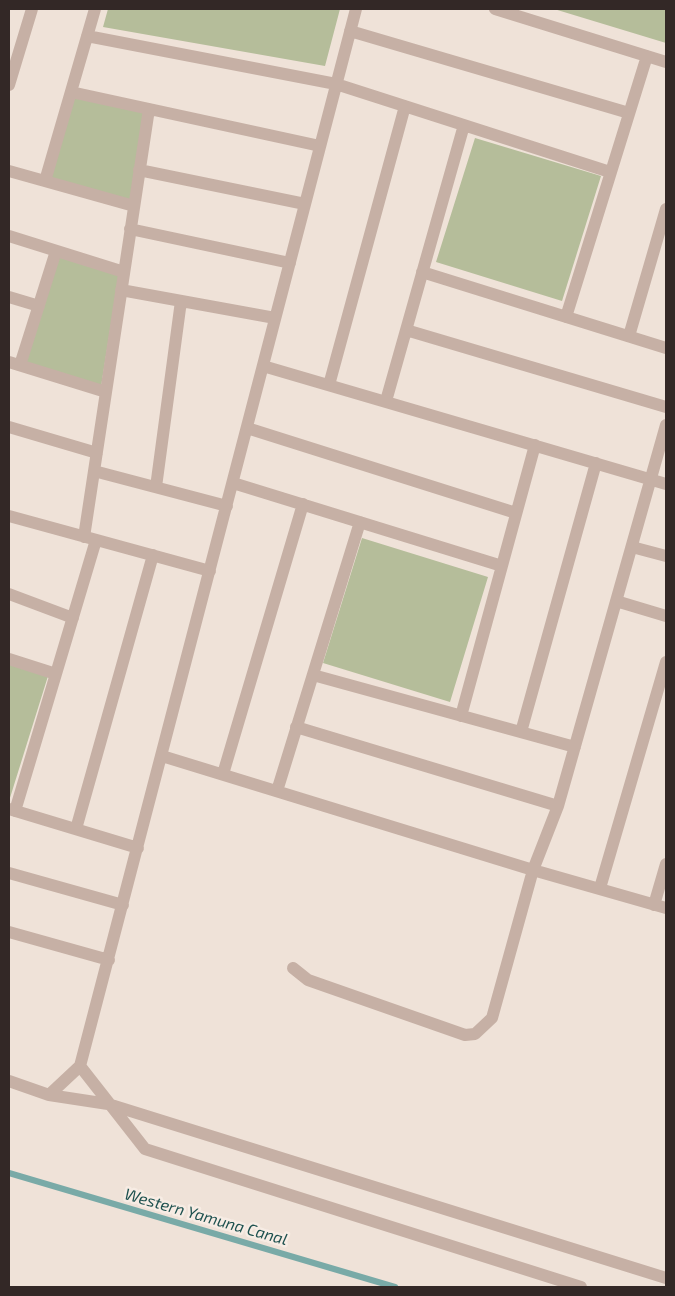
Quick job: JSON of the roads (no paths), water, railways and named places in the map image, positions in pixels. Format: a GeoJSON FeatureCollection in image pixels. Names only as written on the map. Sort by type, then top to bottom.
{"type":"FeatureCollection","features":[{"type":"Feature","properties":{"kind":"street"},"geometry":{"type":"LineString","coordinates":[[9,86],[32,9]]}},
{"type":"Feature","properties":{"kind":"street"},"geometry":{"type":"LineString","coordinates":[[45,181],[95,9]]}},
{"type":"Feature","properties":{"kind":"street"},"geometry":{"type":"LineString","coordinates":[[49,1095],[80,1066],[356,9]]}},
{"type":"Feature","properties":{"kind":"street"},"geometry":{"type":"LineString","coordinates":[[495,9],[666,62]]}},
{"type":"Feature","properties":{"kind":"street"},"geometry":{"type":"LineString","coordinates":[[350,31],[629,113]]}},
{"type":"Feature","properties":{"kind":"street"},"geometry":{"type":"LineString","coordinates":[[87,36],[336,84],[610,172]]}},
{"type":"Feature","properties":{"kind":"street"},"geometry":{"type":"LineString","coordinates":[[566,317],[646,56]]}},
{"type":"Feature","properties":{"kind":"street"},"geometry":{"type":"LineString","coordinates":[[71,92],[320,146]]}},
{"type":"Feature","properties":{"kind":"street"},"geometry":{"type":"LineString","coordinates":[[329,385],[405,106]]}},
{"type":"Feature","properties":{"kind":"street"},"geometry":{"type":"LineString","coordinates":[[138,848],[12,810],[73,618],[90,538],[94,471],[148,109]]}},
{"type":"Feature","properties":{"kind":"street"},"geometry":{"type":"LineString","coordinates":[[386,401],[464,125]]}},
{"type":"Feature","properties":{"kind":"street"},"geometry":{"type":"LineString","coordinates":[[139,170],[305,204]]}},
{"type":"Feature","properties":{"kind":"street"},"geometry":{"type":"LineString","coordinates":[[9,171],[134,206]]}},
{"type":"Feature","properties":{"kind":"street"},"geometry":{"type":"LineString","coordinates":[[629,336],[666,209]]}},
{"type":"Feature","properties":{"kind":"street"},"geometry":{"type":"LineString","coordinates":[[130,229],[290,262]]}},
{"type":"Feature","properties":{"kind":"street"},"geometry":{"type":"LineString","coordinates":[[9,236],[124,272]]}},
{"type":"Feature","properties":{"kind":"street"},"geometry":{"type":"LineString","coordinates":[[56,251],[39,306],[14,364],[106,392]]}},
{"type":"Feature","properties":{"kind":"street"},"geometry":{"type":"LineString","coordinates":[[422,272],[666,348]]}},
{"type":"Feature","properties":{"kind":"street"},"geometry":{"type":"LineString","coordinates":[[121,290],[275,318]]}},
{"type":"Feature","properties":{"kind":"street"},"geometry":{"type":"LineString","coordinates":[[9,297],[39,306]]}},
{"type":"Feature","properties":{"kind":"street"},"geometry":{"type":"LineString","coordinates":[[156,487],[181,301]]}},
{"type":"Feature","properties":{"kind":"street"},"geometry":{"type":"LineString","coordinates":[[406,330],[666,408]]}},
{"type":"Feature","properties":{"kind":"street"},"geometry":{"type":"LineString","coordinates":[[263,366],[666,484]]}},
{"type":"Feature","properties":{"kind":"street"},"geometry":{"type":"LineString","coordinates":[[294,968],[308,980],[465,1035],[475,1034],[492,1018],[533,870],[558,806],[666,425]]}},
{"type":"Feature","properties":{"kind":"street"},"geometry":{"type":"LineString","coordinates":[[9,427],[97,453]]}},
{"type":"Feature","properties":{"kind":"street"},"geometry":{"type":"LineString","coordinates":[[247,428],[516,513]]}},
{"type":"Feature","properties":{"kind":"street"},"geometry":{"type":"LineString","coordinates":[[461,716],[535,445]]}},
{"type":"Feature","properties":{"kind":"street"},"geometry":{"type":"LineString","coordinates":[[521,732],[596,463]]}},
{"type":"Feature","properties":{"kind":"street"},"geometry":{"type":"LineString","coordinates":[[94,471],[227,506]]}},
{"type":"Feature","properties":{"kind":"street"},"geometry":{"type":"LineString","coordinates":[[233,482],[502,566]]}},
{"type":"Feature","properties":{"kind":"street"},"geometry":{"type":"LineString","coordinates":[[223,774],[303,504]]}},
{"type":"Feature","properties":{"kind":"street"},"geometry":{"type":"LineString","coordinates":[[9,516],[210,571]]}},
{"type":"Feature","properties":{"kind":"street"},"geometry":{"type":"LineString","coordinates":[[277,790],[360,522]]}},
{"type":"Feature","properties":{"kind":"street"},"geometry":{"type":"LineString","coordinates":[[632,546],[666,556]]}},
{"type":"Feature","properties":{"kind":"street"},"geometry":{"type":"LineString","coordinates":[[76,829],[153,555]]}},
{"type":"Feature","properties":{"kind":"street"},"geometry":{"type":"LineString","coordinates":[[9,594],[73,618]]}},
{"type":"Feature","properties":{"kind":"street"},"geometry":{"type":"LineString","coordinates":[[616,601],[666,616]]}},
{"type":"Feature","properties":{"kind":"street"},"geometry":{"type":"LineString","coordinates":[[9,659],[56,674]]}},
{"type":"Feature","properties":{"kind":"street"},"geometry":{"type":"LineString","coordinates":[[600,888],[666,662]]}},
{"type":"Feature","properties":{"kind":"street"},"geometry":{"type":"LineString","coordinates":[[313,675],[575,747]]}},
{"type":"Feature","properties":{"kind":"street"},"geometry":{"type":"LineString","coordinates":[[296,727],[558,806]]}},
{"type":"Feature","properties":{"kind":"street"},"geometry":{"type":"LineString","coordinates":[[162,756],[533,870],[660,906],[666,864]]}},
{"type":"Feature","properties":{"kind":"street"},"geometry":{"type":"LineString","coordinates":[[9,873],[123,905]]}},
{"type":"Feature","properties":{"kind":"street"},"geometry":{"type":"LineString","coordinates":[[9,932],[109,960]]}},
{"type":"Feature","properties":{"kind":"street"},"geometry":{"type":"LineString","coordinates":[[80,1066],[145,1149],[581,1287]]}},
{"type":"Feature","properties":{"kind":"street"},"geometry":{"type":"LineString","coordinates":[[9,1081],[49,1095],[108,1104],[666,1278]]}},
{"type":"Feature","properties":{"kind":"waterway","name":"Western Yamuna Canal"},"geometry":{"type":"LineString","coordinates":[[9,1173],[395,1287]]}}]}
